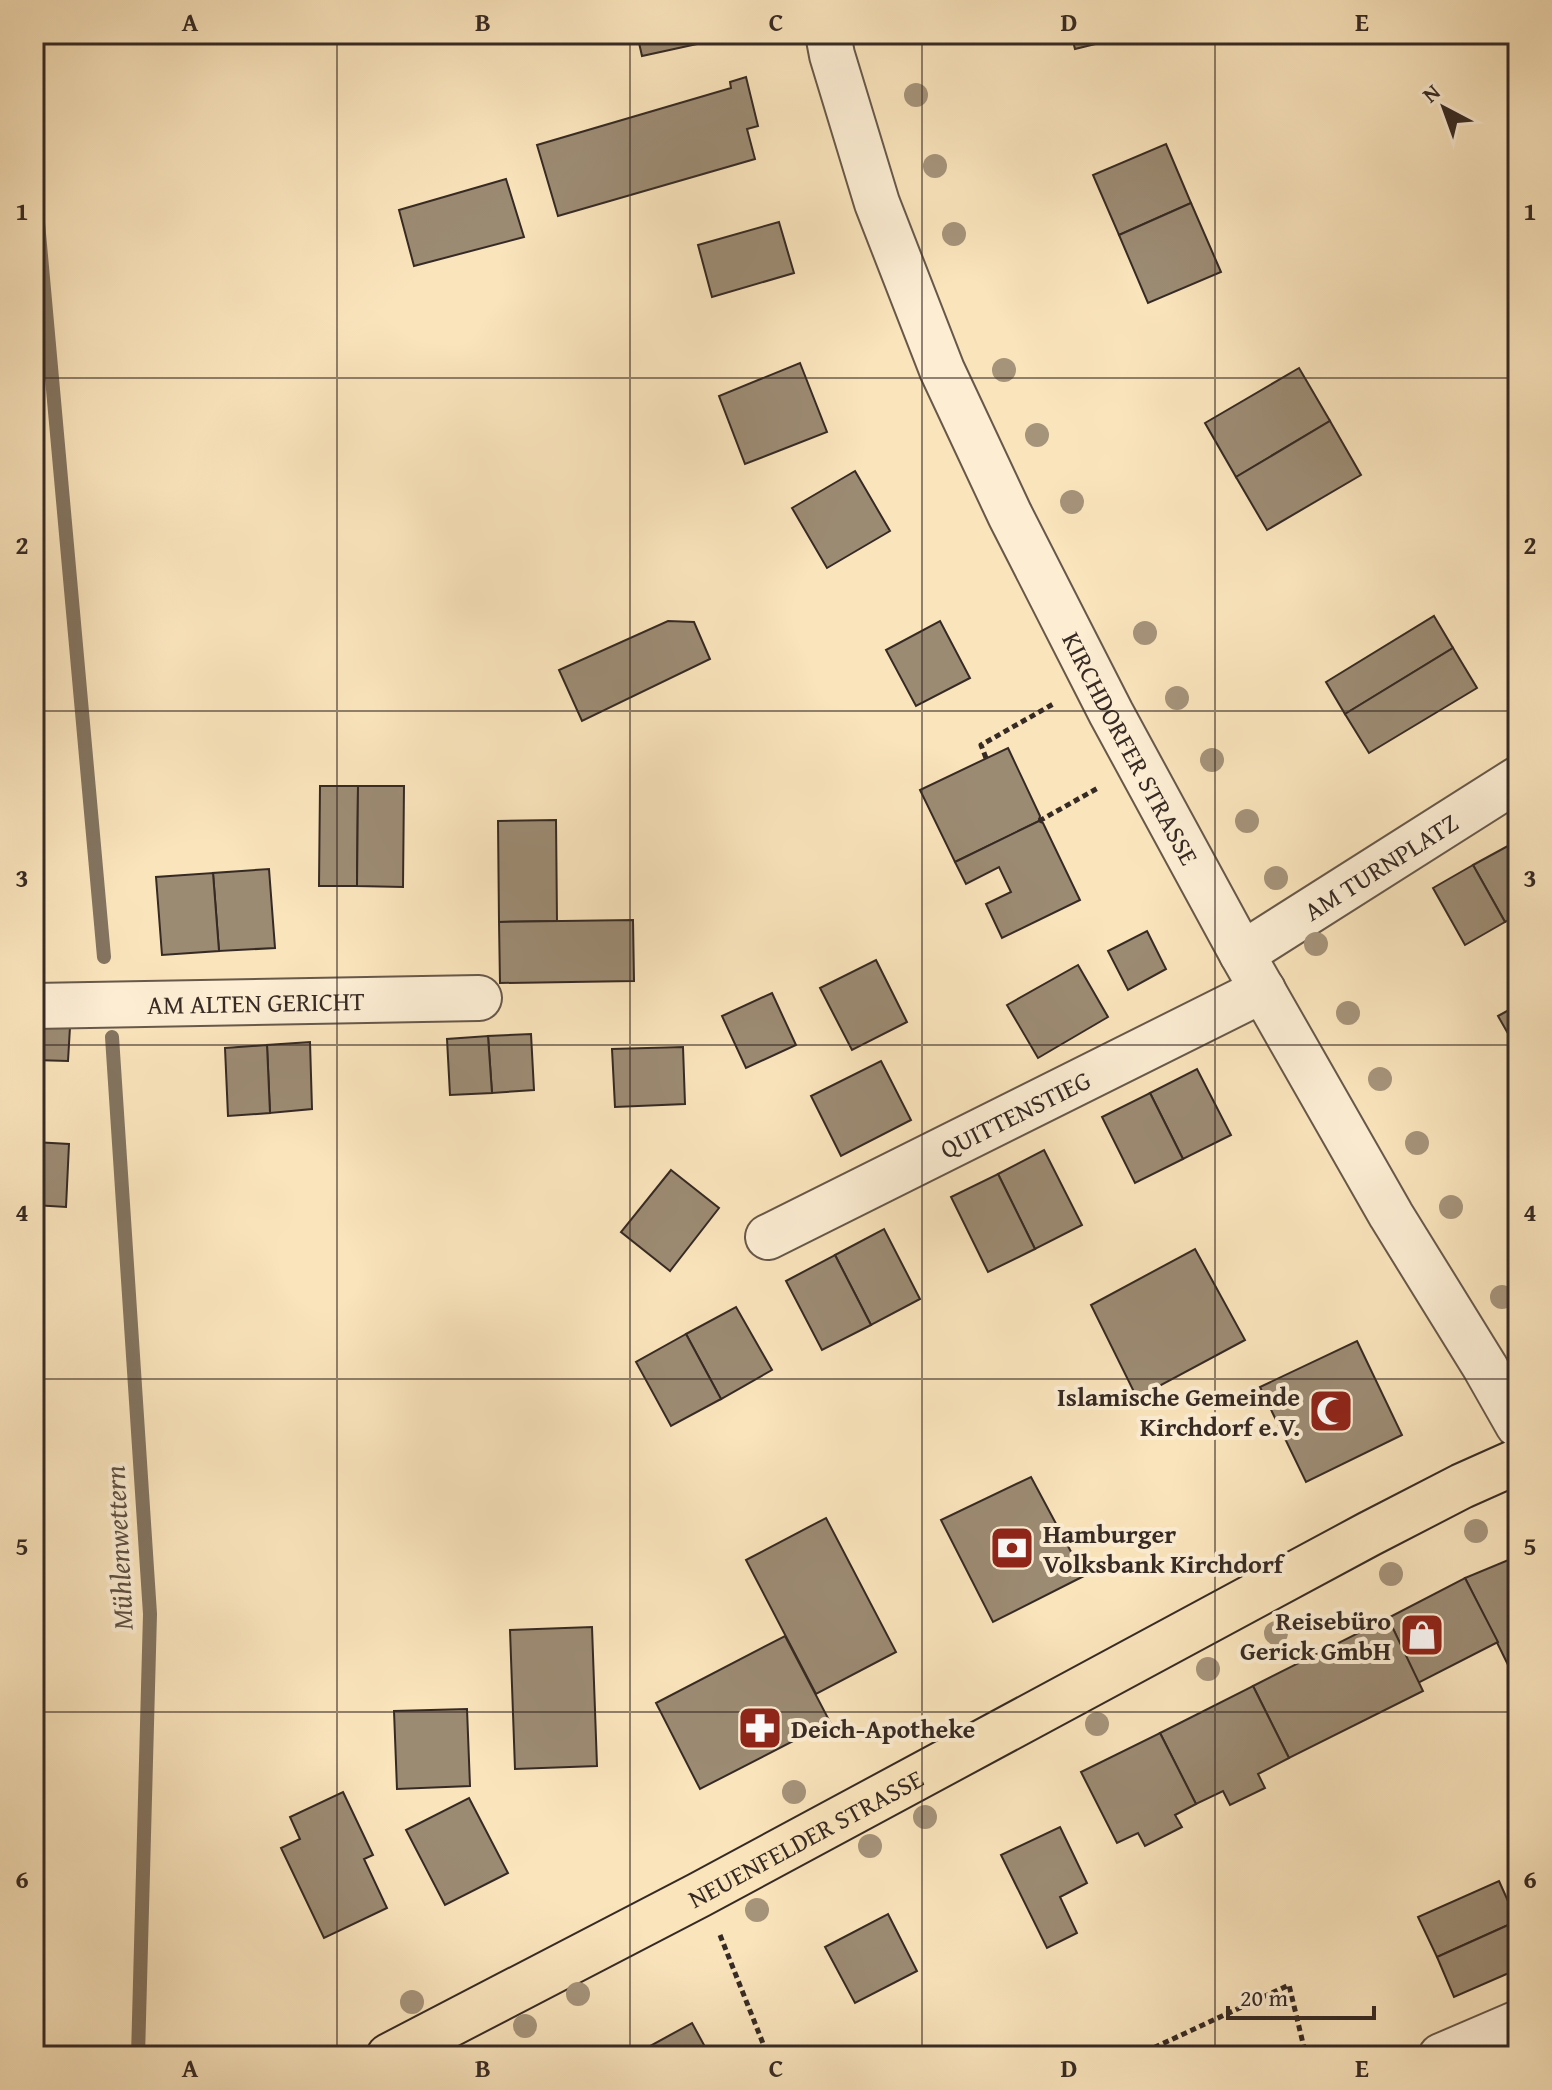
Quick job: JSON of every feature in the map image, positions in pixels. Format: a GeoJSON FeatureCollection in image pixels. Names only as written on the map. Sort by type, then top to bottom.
{"type":"FeatureCollection","features":[{"type":"Feature","properties":{"kind":"main road","name":"NEUENFELDER STRASSE"},"geometry":{"type":"LineString","coordinates":[[389,2056],[699,1895],[1382,1527],[1518,1461]]}},
{"type":"Feature","properties":{"kind":"street","name":"KIRCHDORFER STRASSE"},"geometry":{"type":"LineString","coordinates":[[828,34],[877,203],[942,370],[1010,515],[1139,765],[1253,972],[1391,1215],[1518,1425]]}},
{"type":"Feature","properties":{"kind":"street","name":"AM TURNPLATZ"},"geometry":{"type":"LineString","coordinates":[[1253,972],[1518,779]]}},
{"type":"Feature","properties":{"kind":"street","name":"QUITTENSTIEG"},"geometry":{"type":"LineString","coordinates":[[768,1237],[1253,972]]}},
{"type":"Feature","properties":{"kind":"street","name":"AM ALTEN GERICHT"},"geometry":{"type":"LineString","coordinates":[[34,1006],[479,998]]}},
{"type":"Feature","properties":{"kind":"street"},"geometry":{"type":"LineString","coordinates":[[1441,2056],[1518,2023]]}},
{"type":"Feature","properties":{"kind":"path"},"geometry":{"type":"LineString","coordinates":[[986,758],[981,745],[1095,681]]}},
{"type":"Feature","properties":{"kind":"path"},"geometry":{"type":"LineString","coordinates":[[1039,821],[1139,765]]}},
{"type":"Feature","properties":{"kind":"path"},"geometry":{"type":"LineString","coordinates":[[699,1895],[726,1948],[768,2056]]}},
{"type":"Feature","properties":{"kind":"path"},"geometry":{"type":"LineString","coordinates":[[1136,2056],[1289,1985],[1306,2056]]}},
{"type":"Feature","properties":{"kind":"building"},"geometry":{"type":"Polygon","coordinates":[[[637,34],[719,34],[720,39],[642,56],[637,34]]]}},
{"type":"Feature","properties":{"kind":"building"},"geometry":{"type":"Polygon","coordinates":[[[1071,34],[1136,34],[1075,49],[1071,34]]]}},
{"type":"Feature","properties":{"kind":"building"},"geometry":{"type":"Polygon","coordinates":[[[746,77],[758,126],[747,129],[755,159],[558,216],[537,145],[731,88],[730,82],[746,77]]]}},
{"type":"Feature","properties":{"kind":"building"},"geometry":{"type":"Polygon","coordinates":[[[1166,144],[1191,203],[1119,235],[1093,175],[1166,144]]]}},
{"type":"Feature","properties":{"kind":"building"},"geometry":{"type":"Polygon","coordinates":[[[506,179],[524,237],[414,266],[399,210],[506,179]]]}},
{"type":"Feature","properties":{"kind":"building"},"geometry":{"type":"Polygon","coordinates":[[[1191,203],[1221,272],[1148,303],[1119,235],[1191,203]]]}},
{"type":"Feature","properties":{"kind":"building"},"geometry":{"type":"Polygon","coordinates":[[[779,222],[794,273],[712,297],[698,245],[779,222]]]}},
{"type":"Feature","properties":{"kind":"building"},"geometry":{"type":"Polygon","coordinates":[[[800,363],[827,432],[745,464],[719,396],[800,363]]]}},
{"type":"Feature","properties":{"kind":"building"},"geometry":{"type":"Polygon","coordinates":[[[1299,368],[1330,421],[1236,477],[1205,423],[1299,368]]]}},
{"type":"Feature","properties":{"kind":"building"},"geometry":{"type":"Polygon","coordinates":[[[1330,421],[1361,475],[1267,530],[1236,477],[1330,421]]]}},
{"type":"Feature","properties":{"kind":"building"},"geometry":{"type":"Polygon","coordinates":[[[855,471],[890,531],[827,568],[792,508],[855,471]]]}},
{"type":"Feature","properties":{"kind":"building"},"geometry":{"type":"Polygon","coordinates":[[[1434,616],[1453,648],[1345,714],[1326,682],[1434,616]]]}},
{"type":"Feature","properties":{"kind":"building"},"geometry":{"type":"Polygon","coordinates":[[[668,621],[694,622],[710,659],[582,721],[559,670],[668,621]]]}},
{"type":"Feature","properties":{"kind":"building"},"geometry":{"type":"Polygon","coordinates":[[[940,621],[970,678],[916,706],[886,650],[940,621]]]}},
{"type":"Feature","properties":{"kind":"building"},"geometry":{"type":"Polygon","coordinates":[[[1453,648],[1477,688],[1369,753],[1345,714],[1453,648]]]}},
{"type":"Feature","properties":{"kind":"building"},"geometry":{"type":"Polygon","coordinates":[[[1008,748],[1040,816],[1039,821],[955,862],[920,790],[1008,748]]]}},
{"type":"Feature","properties":{"kind":"building"},"geometry":{"type":"Polygon","coordinates":[[[320,786],[358,786],[357,886],[319,886],[320,786]]]}},
{"type":"Feature","properties":{"kind":"building"},"geometry":{"type":"Polygon","coordinates":[[[358,786],[404,786],[403,887],[357,886],[358,786]]]}},
{"type":"Feature","properties":{"kind":"building"},"geometry":{"type":"Polygon","coordinates":[[[556,820],[557,921],[499,922],[498,821],[556,820]]]}},
{"type":"Feature","properties":{"kind":"building"},"geometry":{"type":"Polygon","coordinates":[[[1039,821],[1043,823],[1080,900],[1002,938],[986,904],[1011,892],[999,867],[966,884],[955,862],[1039,821]]]}},
{"type":"Feature","properties":{"kind":"building"},"geometry":{"type":"Polygon","coordinates":[[[1517,841],[1518,915],[1505,922],[1473,865],[1517,841]]]}},
{"type":"Feature","properties":{"kind":"building"},"geometry":{"type":"Polygon","coordinates":[[[1473,865],[1505,922],[1465,945],[1433,888],[1473,865]]]}},
{"type":"Feature","properties":{"kind":"building"},"geometry":{"type":"Polygon","coordinates":[[[269,869],[275,948],[219,951],[213,873],[269,869]]]}},
{"type":"Feature","properties":{"kind":"building"},"geometry":{"type":"Polygon","coordinates":[[[213,873],[219,951],[162,955],[156,877],[213,873]]]}},
{"type":"Feature","properties":{"kind":"building"},"geometry":{"type":"Polygon","coordinates":[[[633,920],[634,981],[500,983],[499,922],[633,920]]]}},
{"type":"Feature","properties":{"kind":"building"},"geometry":{"type":"Polygon","coordinates":[[[1147,931],[1166,969],[1128,990],[1108,951],[1147,931]]]}},
{"type":"Feature","properties":{"kind":"building"},"geometry":{"type":"Polygon","coordinates":[[[876,960],[907,1022],[852,1050],[820,988],[876,960]]]}},
{"type":"Feature","properties":{"kind":"building"},"geometry":{"type":"Polygon","coordinates":[[[1078,965],[1108,1017],[1038,1058],[1007,1005],[1078,965]]]}},
{"type":"Feature","properties":{"kind":"building"},"geometry":{"type":"Polygon","coordinates":[[[772,993],[796,1045],[746,1068],[722,1016],[772,993]]]}},
{"type":"Feature","properties":{"kind":"building"},"geometry":{"type":"Polygon","coordinates":[[[1518,1005],[1518,1051],[1498,1016],[1518,1005]]]}},
{"type":"Feature","properties":{"kind":"building"},"geometry":{"type":"Polygon","coordinates":[[[34,1026],[70,1027],[68,1061],[34,1060],[34,1026]]]}},
{"type":"Feature","properties":{"kind":"building"},"geometry":{"type":"Polygon","coordinates":[[[531,1034],[534,1090],[492,1093],[488,1036],[531,1034]]]}},
{"type":"Feature","properties":{"kind":"building"},"geometry":{"type":"Polygon","coordinates":[[[488,1036],[492,1093],[450,1095],[447,1039],[488,1036]]]}},
{"type":"Feature","properties":{"kind":"building"},"geometry":{"type":"Polygon","coordinates":[[[310,1042],[312,1109],[270,1113],[267,1045],[310,1042]]]}},
{"type":"Feature","properties":{"kind":"building"},"geometry":{"type":"Polygon","coordinates":[[[267,1045],[270,1113],[228,1116],[225,1048],[267,1045]]]}},
{"type":"Feature","properties":{"kind":"building"},"geometry":{"type":"Polygon","coordinates":[[[683,1047],[685,1104],[615,1107],[612,1049],[683,1047]]]}},
{"type":"Feature","properties":{"kind":"building"},"geometry":{"type":"Polygon","coordinates":[[[881,1061],[911,1120],[841,1156],[811,1096],[881,1061]]]}},
{"type":"Feature","properties":{"kind":"building"},"geometry":{"type":"Polygon","coordinates":[[[1197,1069],[1231,1135],[1183,1159],[1150,1093],[1197,1069]]]}},
{"type":"Feature","properties":{"kind":"building"},"geometry":{"type":"Polygon","coordinates":[[[1150,1093],[1183,1159],[1135,1183],[1102,1117],[1150,1093]]]}},
{"type":"Feature","properties":{"kind":"building"},"geometry":{"type":"Polygon","coordinates":[[[34,1142],[69,1144],[66,1207],[34,1205],[34,1142]]]}},
{"type":"Feature","properties":{"kind":"building"},"geometry":{"type":"Polygon","coordinates":[[[1044,1150],[1082,1225],[1035,1249],[998,1174],[1044,1150]]]}},
{"type":"Feature","properties":{"kind":"building"},"geometry":{"type":"Polygon","coordinates":[[[671,1170],[719,1208],[670,1271],[621,1232],[671,1170]]]}},
{"type":"Feature","properties":{"kind":"building"},"geometry":{"type":"Polygon","coordinates":[[[998,1174],[1035,1249],[988,1272],[951,1197],[998,1174]]]}},
{"type":"Feature","properties":{"kind":"building"},"geometry":{"type":"Polygon","coordinates":[[[884,1229],[920,1299],[871,1325],[835,1255],[884,1229]]]}},
{"type":"Feature","properties":{"kind":"building"},"geometry":{"type":"Polygon","coordinates":[[[1195,1249],[1245,1340],[1137,1398],[1091,1305],[1195,1249]]]}},
{"type":"Feature","properties":{"kind":"building"},"geometry":{"type":"Polygon","coordinates":[[[835,1255],[871,1325],[822,1350],[786,1281],[835,1255]]]}},
{"type":"Feature","properties":{"kind":"building"},"geometry":{"type":"Polygon","coordinates":[[[736,1307],[772,1370],[721,1399],[686,1334],[736,1307]]]}},
{"type":"Feature","properties":{"kind":"building"},"geometry":{"type":"Polygon","coordinates":[[[686,1334],[721,1399],[671,1426],[636,1362],[686,1334]]]}},
{"type":"Feature","properties":{"kind":"building","name":"Islamische Gemeinde Kirchdorf e.V."},"geometry":{"type":"Polygon","coordinates":[[[1357,1341],[1402,1435],[1306,1482],[1260,1387],[1357,1341]]]}},
{"type":"Feature","properties":{"kind":"building","name":"Hamburger Volksbank Kirchdorf"},"geometry":{"type":"Polygon","coordinates":[[[1031,1477],[1084,1576],[993,1622],[941,1520],[1031,1477]]]}},
{"type":"Feature","properties":{"kind":"building"},"geometry":{"type":"Polygon","coordinates":[[[826,1518],[896,1652],[816,1694],[746,1560],[826,1518]]]}},
{"type":"Feature","properties":{"kind":"building"},"geometry":{"type":"Polygon","coordinates":[[[1518,1556],[1518,1685],[1465,1578],[1518,1556]]]}},
{"type":"Feature","properties":{"kind":"building"},"geometry":{"type":"Polygon","coordinates":[[[1465,1578],[1498,1642],[1418,1683],[1388,1618],[1465,1578]]]}},
{"type":"Feature","properties":{"kind":"building"},"geometry":{"type":"Polygon","coordinates":[[[1388,1618],[1423,1691],[1289,1758],[1253,1686],[1388,1618]]]}},
{"type":"Feature","properties":{"kind":"building"},"geometry":{"type":"Polygon","coordinates":[[[592,1627],[597,1766],[515,1769],[510,1630],[592,1627]]]}},
{"type":"Feature","properties":{"kind":"building"},"geometry":{"type":"Polygon","coordinates":[[[785,1636],[830,1722],[700,1789],[656,1703],[785,1636]]]}},
{"type":"Feature","properties":{"kind":"building"},"geometry":{"type":"Polygon","coordinates":[[[1253,1686],[1289,1758],[1258,1774],[1265,1788],[1230,1805],[1223,1791],[1196,1804],[1160,1733],[1253,1686]]]}},
{"type":"Feature","properties":{"kind":"building"},"geometry":{"type":"Polygon","coordinates":[[[467,1709],[470,1786],[397,1789],[394,1711],[467,1709]]]}},
{"type":"Feature","properties":{"kind":"building"},"geometry":{"type":"Polygon","coordinates":[[[1160,1733],[1196,1804],[1175,1815],[1182,1827],[1145,1846],[1138,1833],[1117,1843],[1081,1772],[1160,1733]]]}},
{"type":"Feature","properties":{"kind":"building"},"geometry":{"type":"Polygon","coordinates":[[[343,1792],[373,1855],[364,1859],[387,1908],[324,1938],[281,1848],[300,1839],[290,1817],[343,1792]]]}},
{"type":"Feature","properties":{"kind":"building"},"geometry":{"type":"Polygon","coordinates":[[[469,1798],[508,1873],[445,1905],[406,1830],[469,1798]]]}},
{"type":"Feature","properties":{"kind":"building"},"geometry":{"type":"Polygon","coordinates":[[[1060,1827],[1087,1883],[1060,1897],[1077,1933],[1047,1948],[1001,1855],[1060,1827]]]}},
{"type":"Feature","properties":{"kind":"building"},"geometry":{"type":"Polygon","coordinates":[[[1499,1881],[1517,1921],[1437,1957],[1418,1917],[1499,1881]]]}},
{"type":"Feature","properties":{"kind":"building"},"geometry":{"type":"Polygon","coordinates":[[[888,1914],[917,1971],[855,2003],[825,1947],[888,1914]]]}},
{"type":"Feature","properties":{"kind":"building"},"geometry":{"type":"Polygon","coordinates":[[[1517,1921],[1518,1969],[1454,1997],[1437,1957],[1517,1921]]]}},
{"type":"Feature","properties":{"kind":"building"},"geometry":{"type":"Polygon","coordinates":[[[692,2023],[710,2056],[632,2056],[692,2023]]]}},
{"type":"Feature","properties":{"kind":"waterway","name":"Mühlenwettern"},"geometry":{"type":"LineString","coordinates":[[34,178],[104,957]]}},
{"type":"Feature","properties":{"kind":"waterway","name":"Mühlenwettern"},"geometry":{"type":"LineString","coordinates":[[112,1037],[150,1614],[138,2056]]}},
{"type":"Feature","properties":{"kind":"place","name":"Islamische Gemeinde Kirchdorf e.V."},"geometry":{"type":"Point","coordinates":[1331,1411]}},
{"type":"Feature","properties":{"kind":"place","name":"Hamburger Volksbank Kirchdorf"},"geometry":{"type":"Point","coordinates":[1012,1548]}},
{"type":"Feature","properties":{"kind":"place","name":"Reisebüro Gerick GmbH"},"geometry":{"type":"Point","coordinates":[1422,1635]}},
{"type":"Feature","properties":{"kind":"place","name":"Deich-Apotheke"},"geometry":{"type":"Point","coordinates":[760,1728]}}]}
